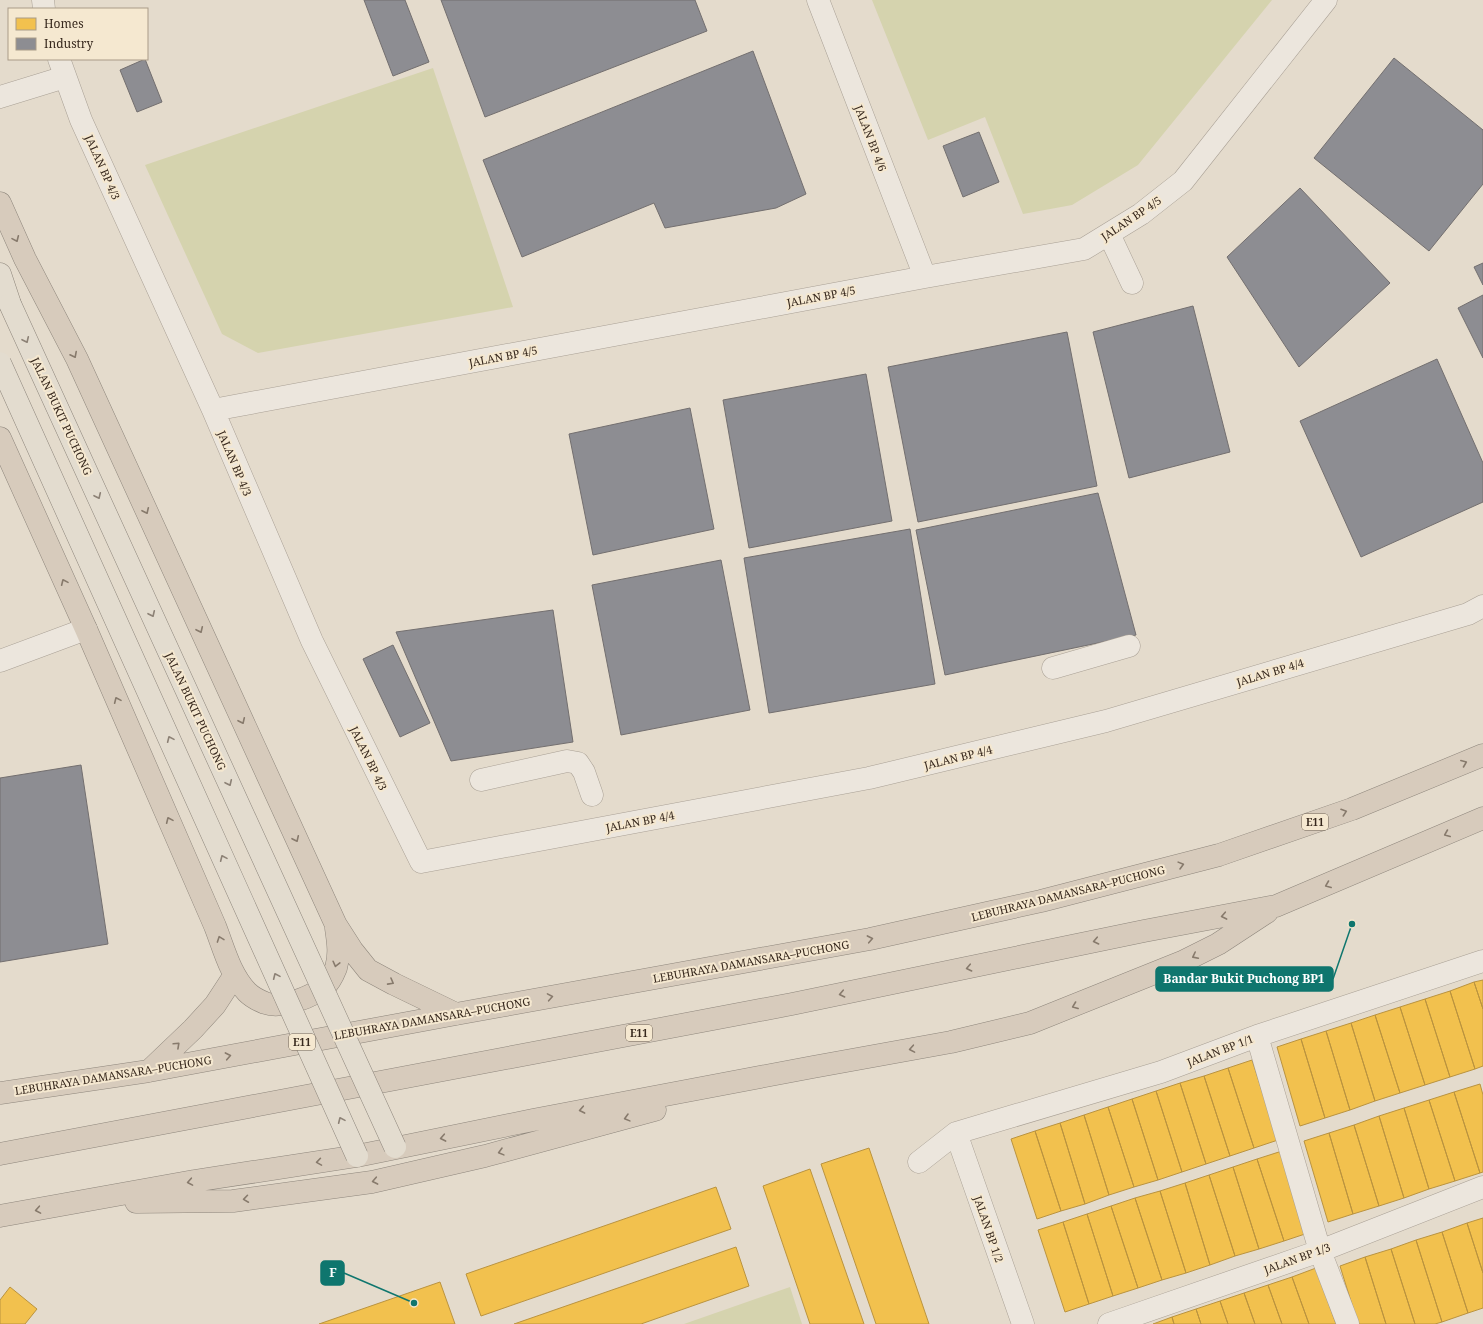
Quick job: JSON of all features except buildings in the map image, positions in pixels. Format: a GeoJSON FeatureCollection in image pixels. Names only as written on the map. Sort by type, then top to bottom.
{"type":"FeatureCollection","features":[{"type":"Feature","properties":{"kind":"highway"},"geometry":{"type":"LineString","coordinates":[[0,204],[25,259],[77,359],[336,925],[352,950],[368,970],[456,1014]]}},
{"type":"Feature","properties":{"kind":"highway"},"geometry":{"type":"LineString","coordinates":[[0,438],[86,629],[216,926],[234,976],[248,993],[265,1003],[280,1004],[297,1001],[314,993],[326,985],[336,968],[339,950],[336,925]]}},
{"type":"Feature","properties":{"kind":"highway","name":"LEBUHRAYA DAMANSARA–PUCHONG"},"geometry":{"type":"LineString","coordinates":[[0,1093],[148,1071],[870,939],[1041,901],[1219,855],[1352,809],[1483,755]]}},
{"type":"Feature","properties":{"kind":"highway","name":"E11"},"geometry":{"type":"LineString","coordinates":[[0,1154],[792,1004],[1144,931],[1276,906],[1483,818]]}},
{"type":"Feature","properties":{"kind":"highway"},"geometry":{"type":"LineString","coordinates":[[0,1216],[194,1181],[358,1156],[533,1120],[951,1042],[1030,1023],[1182,962],[1218,944],[1276,906]]}},
{"type":"Feature","properties":{"kind":"highway"},"geometry":{"type":"LineString","coordinates":[[148,1071],[193,1029],[215,1005],[234,976]]}},
{"type":"Feature","properties":{"kind":"highway"},"geometry":{"type":"LineString","coordinates":[[77,1203],[233,1201],[372,1182],[484,1156],[813,1067]]}},
{"type":"Feature","properties":{"kind":"main road","name":"JALAN BUKIT PUCHONG"},"geometry":{"type":"LineString","coordinates":[[0,274],[10,304],[396,1147]]}},
{"type":"Feature","properties":{"kind":"main road"},"geometry":{"type":"LineString","coordinates":[[0,363],[358,1156]]}},
{"type":"Feature","properties":{"kind":"street","name":"JALAN BP 4/6"},"geometry":{"type":"LineString","coordinates":[[818,0],[925,276]]}},
{"type":"Feature","properties":{"kind":"street","name":"JALAN BP 4/5"},"geometry":{"type":"LineString","coordinates":[[213,410],[925,276],[1084,249],[1141,214],[1183,181],[1326,0]]}},
{"type":"Feature","properties":{"kind":"street"},"geometry":{"type":"LineString","coordinates":[[0,97],[62,68]]}},
{"type":"Feature","properties":{"kind":"street","name":"JALAN BP 4/3"},"geometry":{"type":"LineString","coordinates":[[62,68],[81,120],[213,410],[312,641],[421,862]]}},
{"type":"Feature","properties":{"kind":"street"},"geometry":{"type":"LineString","coordinates":[[1109,234],[1132,283]]}},
{"type":"Feature","properties":{"kind":"street","name":"JALAN BP 4/4"},"geometry":{"type":"LineString","coordinates":[[421,862],[861,780],[899,771],[1106,721],[1468,614],[1483,606]]}},
{"type":"Feature","properties":{"kind":"street"},"geometry":{"type":"LineString","coordinates":[[0,661],[86,629]]}},
{"type":"Feature","properties":{"kind":"street"},"geometry":{"type":"LineString","coordinates":[[1053,668],[1129,646]]}},
{"type":"Feature","properties":{"kind":"street"},"geometry":{"type":"LineString","coordinates":[[481,780],[567,761],[578,763],[584,772],[592,795]]}},
{"type":"Feature","properties":{"kind":"street","name":"JALAN BP 1/1"},"geometry":{"type":"LineString","coordinates":[[956,1133],[1161,1072],[1257,1036],[1483,961]]}},
{"type":"Feature","properties":{"kind":"street"},"geometry":{"type":"LineString","coordinates":[[1257,1036],[1320,1250],[1348,1324]]}},
{"type":"Feature","properties":{"kind":"street"},"geometry":{"type":"LineString","coordinates":[[919,1162],[956,1133]]}},
{"type":"Feature","properties":{"kind":"street","name":"JALAN BP 1/2"},"geometry":{"type":"LineString","coordinates":[[956,1133],[1023,1324]]}},
{"type":"Feature","properties":{"kind":"street","name":"JALAN BP 1/3"},"geometry":{"type":"LineString","coordinates":[[1109,1324],[1320,1250],[1483,1187]]}},
{"type":"Feature","properties":{"kind":"shaded area"},"geometry":{"type":"Polygon","coordinates":[[[872,0],[1272,0],[1138,165],[1072,205],[1023,214],[985,117],[928,140],[872,0]]]}},
{"type":"Feature","properties":{"kind":"shaded area"},"geometry":{"type":"Polygon","coordinates":[[[433,68],[513,307],[258,353],[222,334],[145,165],[433,68]]]}},
{"type":"Feature","properties":{"kind":"shaded area"},"geometry":{"type":"Polygon","coordinates":[[[790,1287],[802,1324],[684,1324],[790,1287]]]}},
{"type":"Feature","properties":{"kind":"place","name":"Bandar Bukit Puchong BP1"},"geometry":{"type":"Point","coordinates":[1352,924]}},
{"type":"Feature","properties":{"kind":"place","name":"F"},"geometry":{"type":"Point","coordinates":[414,1303]}}]}
